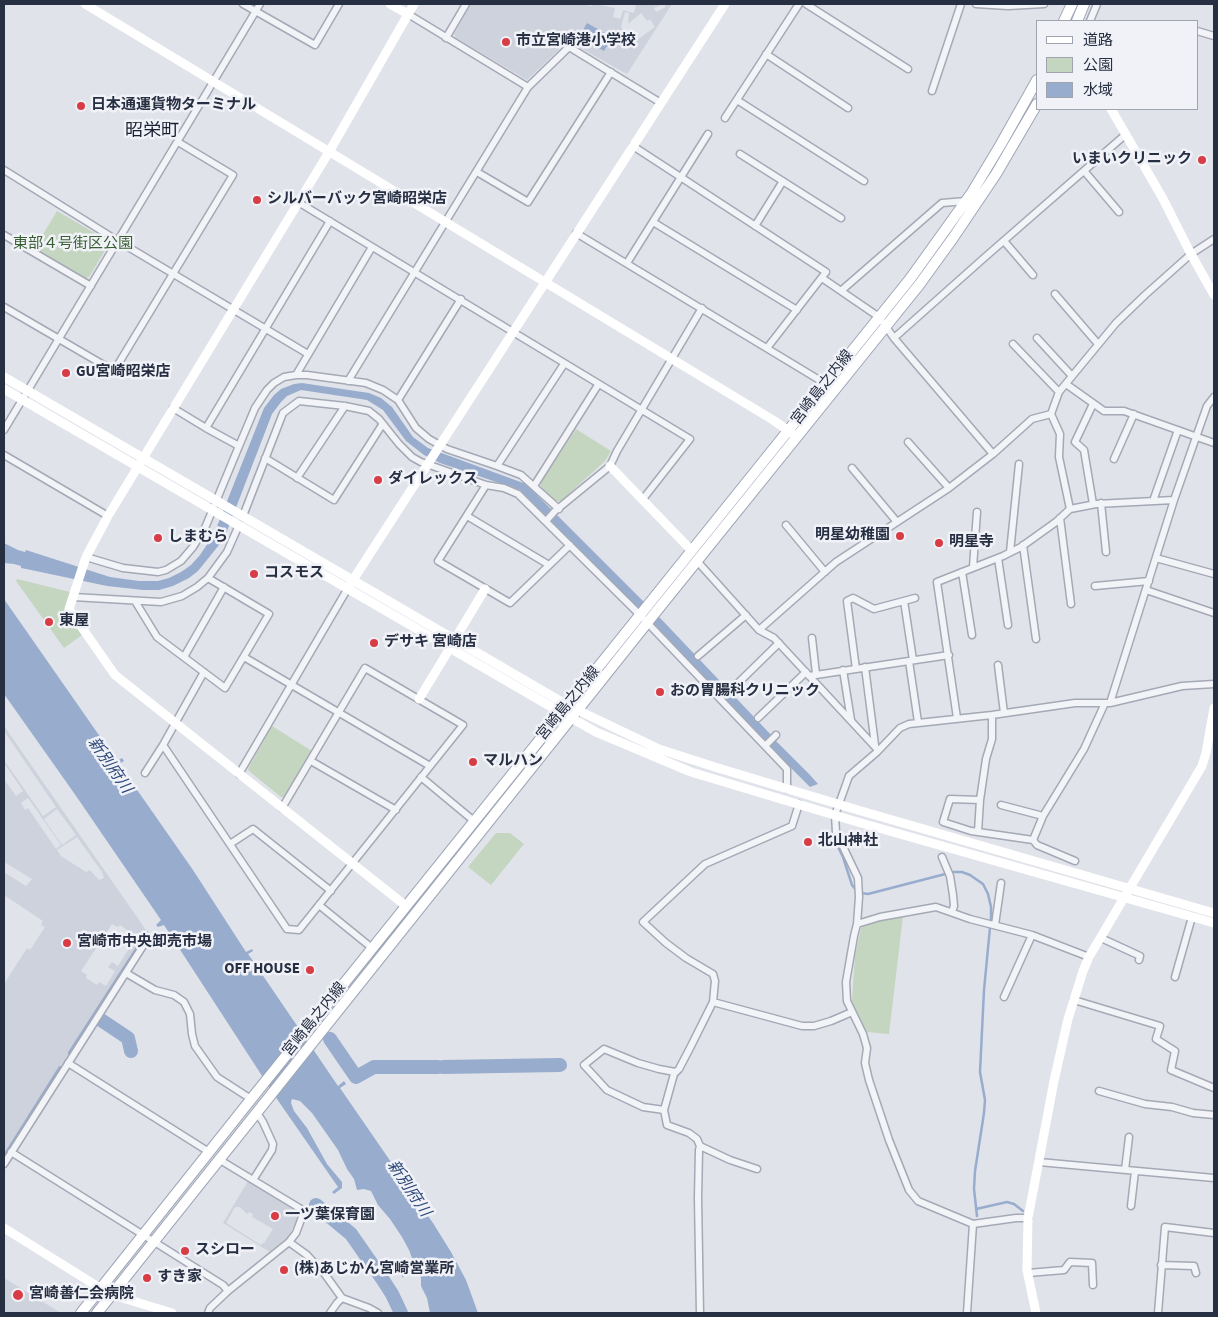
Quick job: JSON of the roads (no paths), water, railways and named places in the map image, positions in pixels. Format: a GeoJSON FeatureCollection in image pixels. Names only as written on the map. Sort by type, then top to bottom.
{"type":"FeatureCollection","features":[{"type":"Feature","properties":{"kind":"main road"},"geometry":{"type":"LineString","coordinates":[[1064,20],[1071,4]]}},
{"type":"Feature","properties":{"kind":"main road"},"geometry":{"type":"LineString","coordinates":[[1077,20],[1083,6]]}},
{"type":"Feature","properties":{"kind":"main road","name":"宮崎島之内線"},"geometry":{"type":"LineString","coordinates":[[96,1313],[575,714],[692,551],[910,279],[966,201],[1036,82]]}},
{"type":"Feature","properties":{"kind":"main road","name":"宮崎島之内線"},"geometry":{"type":"LineString","coordinates":[[80,1313],[564,709],[697,561],[919,286],[996,174],[1036,106]]}},
{"type":"Feature","properties":{"kind":"street"},"geometry":{"type":"LineString","coordinates":[[85,4],[673,359],[798,437]]}},
{"type":"Feature","properties":{"kind":"street"},"geometry":{"type":"LineString","coordinates":[[243,4],[315,45],[339,4]]}},
{"type":"Feature","properties":{"kind":"street"},"geometry":{"type":"LineString","coordinates":[[4,430],[260,4]]}},
{"type":"Feature","properties":{"kind":"street"},"geometry":{"type":"LineString","coordinates":[[390,4],[528,87]]}},
{"type":"Feature","properties":{"kind":"street"},"geometry":{"type":"LineString","coordinates":[[406,906],[115,675],[69,609],[85,561],[108,516],[329,152],[414,4]]}},
{"type":"Feature","properties":{"kind":"street"},"geometry":{"type":"LineString","coordinates":[[446,38],[466,4]]}},
{"type":"Feature","properties":{"kind":"street"},"geometry":{"type":"LineString","coordinates":[[239,774],[350,584],[724,4]]}},
{"type":"Feature","properties":{"kind":"street"},"geometry":{"type":"LineString","coordinates":[[725,118],[798,4]]}},
{"type":"Feature","properties":{"kind":"street"},"geometry":{"type":"LineString","coordinates":[[806,4],[908,69]]}},
{"type":"Feature","properties":{"kind":"street"},"geometry":{"type":"LineString","coordinates":[[932,91],[961,4]]}},
{"type":"Feature","properties":{"kind":"street"},"geometry":{"type":"LineString","coordinates":[[976,4],[1044,4]]}},
{"type":"Feature","properties":{"kind":"street"},"geometry":{"type":"LineString","coordinates":[[1071,4],[1083,6]]}},
{"type":"Feature","properties":{"kind":"street"},"geometry":{"type":"LineString","coordinates":[[1090,20],[1097,4]]}},
{"type":"Feature","properties":{"kind":"street"},"geometry":{"type":"LineString","coordinates":[[1198,31],[1214,36]]}},
{"type":"Feature","properties":{"kind":"street"},"geometry":{"type":"LineString","coordinates":[[348,381],[528,87],[569,47],[661,103]]}},
{"type":"Feature","properties":{"kind":"street"},"geometry":{"type":"LineString","coordinates":[[766,54],[848,108]]}},
{"type":"Feature","properties":{"kind":"street"},"geometry":{"type":"LineString","coordinates":[[477,172],[528,202],[611,72]]}},
{"type":"Feature","properties":{"kind":"street"},"geometry":{"type":"LineString","coordinates":[[737,100],[864,181]]}},
{"type":"Feature","properties":{"kind":"street"},"geometry":{"type":"LineString","coordinates":[[1112,110],[1162,197],[1214,295]]}},
{"type":"Feature","properties":{"kind":"street"},"geometry":{"type":"LineString","coordinates":[[627,263],[708,134]]}},
{"type":"Feature","properties":{"kind":"street"},"geometry":{"type":"LineString","coordinates":[[894,338],[1125,135]]}},
{"type":"Feature","properties":{"kind":"street"},"geometry":{"type":"LineString","coordinates":[[4,306],[114,371],[233,175],[178,142]]}},
{"type":"Feature","properties":{"kind":"street"},"geometry":{"type":"LineString","coordinates":[[633,146],[826,272],[767,348]]}},
{"type":"Feature","properties":{"kind":"street"},"geometry":{"type":"LineString","coordinates":[[740,154],[841,218]]}},
{"type":"Feature","properties":{"kind":"street"},"geometry":{"type":"LineString","coordinates":[[4,170],[118,242],[308,354]]}},
{"type":"Feature","properties":{"kind":"street"},"geometry":{"type":"LineString","coordinates":[[1085,172],[1119,212]]}},
{"type":"Feature","properties":{"kind":"street"},"geometry":{"type":"LineString","coordinates":[[755,226],[783,181]]}},
{"type":"Feature","properties":{"kind":"street"},"geometry":{"type":"LineString","coordinates":[[842,290],[942,203],[966,201]]}},
{"type":"Feature","properties":{"kind":"street"},"geometry":{"type":"LineString","coordinates":[[298,202],[690,439],[643,499]]}},
{"type":"Feature","properties":{"kind":"street"},"geometry":{"type":"LineString","coordinates":[[206,428],[330,221]]}},
{"type":"Feature","properties":{"kind":"street"},"geometry":{"type":"LineString","coordinates":[[653,222],[797,310]]}},
{"type":"Feature","properties":{"kind":"street"},"geometry":{"type":"LineString","coordinates":[[576,233],[826,384]]}},
{"type":"Feature","properties":{"kind":"street"},"geometry":{"type":"LineString","coordinates":[[4,235],[91,286]]}},
{"type":"Feature","properties":{"kind":"street"},"geometry":{"type":"LineString","coordinates":[[1070,509],[1059,457],[1060,434],[1051,414],[1059,392],[1098,344],[1145,295],[1191,254],[1214,239]]}},
{"type":"Feature","properties":{"kind":"street"},"geometry":{"type":"LineString","coordinates":[[1004,241],[1033,275]]}},
{"type":"Feature","properties":{"kind":"street"},"geometry":{"type":"LineString","coordinates":[[296,375],[372,247]]}},
{"type":"Feature","properties":{"kind":"street"},"geometry":{"type":"LineString","coordinates":[[822,278],[879,317],[885,328],[993,454]]}},
{"type":"Feature","properties":{"kind":"street"},"geometry":{"type":"LineString","coordinates":[[1055,294],[1098,344]]}},
{"type":"Feature","properties":{"kind":"street"},"geometry":{"type":"LineString","coordinates":[[398,400],[461,299]]}},
{"type":"Feature","properties":{"kind":"street"},"geometry":{"type":"LineString","coordinates":[[546,520],[610,466],[702,308]]}},
{"type":"Feature","properties":{"kind":"street"},"geometry":{"type":"LineString","coordinates":[[1037,338],[1072,376]]}},
{"type":"Feature","properties":{"kind":"street"},"geometry":{"type":"LineString","coordinates":[[1013,344],[1059,392]]}},
{"type":"Feature","properties":{"kind":"street"},"geometry":{"type":"LineString","coordinates":[[497,466],[564,364]]}},
{"type":"Feature","properties":{"kind":"street"},"geometry":{"type":"LineString","coordinates":[[85,561],[158,572],[166,570],[181,561],[194,547],[219,502],[239,446],[255,408],[266,390],[284,377],[296,375],[366,383],[383,390],[398,400],[416,428],[438,447],[521,475],[557,510]]}},
{"type":"Feature","properties":{"kind":"street"},"geometry":{"type":"LineString","coordinates":[[4,377],[214,510],[239,519]]}},
{"type":"Feature","properties":{"kind":"street"},"geometry":{"type":"LineString","coordinates":[[1066,384],[1104,411],[1124,411],[1214,444]]}},
{"type":"Feature","properties":{"kind":"street"},"geometry":{"type":"LineString","coordinates":[[534,486],[598,385]]}},
{"type":"Feature","properties":{"kind":"street"},"geometry":{"type":"LineString","coordinates":[[4,389],[219,502],[239,519],[350,584],[450,648],[575,714],[659,749],[1128,893],[1192,917],[1214,923]]}},
{"type":"Feature","properties":{"kind":"street"},"geometry":{"type":"LineString","coordinates":[[1033,840],[1043,816],[1084,749],[1108,703],[1174,500],[1207,406],[1214,397]]}},
{"type":"Feature","properties":{"kind":"street"},"geometry":{"type":"LineString","coordinates":[[73,597],[161,602],[182,596],[197,587],[208,578],[227,552],[283,412],[299,401],[345,406],[369,412],[379,419],[382,425],[412,457],[486,485],[504,488],[518,494],[570,545],[647,615],[787,770],[787,789]]}},
{"type":"Feature","properties":{"kind":"street"},"geometry":{"type":"LineString","coordinates":[[1093,404],[1075,442],[1084,450],[1093,504]]}},
{"type":"Feature","properties":{"kind":"street"},"geometry":{"type":"LineString","coordinates":[[297,478],[345,406]]}},
{"type":"Feature","properties":{"kind":"street"},"geometry":{"type":"LineString","coordinates":[[173,408],[239,446]]}},
{"type":"Feature","properties":{"kind":"street"},"geometry":{"type":"LineString","coordinates":[[759,630],[836,562],[949,488],[993,454],[1032,419],[1051,414]]}},
{"type":"Feature","properties":{"kind":"street"},"geometry":{"type":"LineString","coordinates":[[1114,459],[1134,414]]}},
{"type":"Feature","properties":{"kind":"street"},"geometry":{"type":"LineString","coordinates":[[265,458],[334,500],[382,425]]}},
{"type":"Feature","properties":{"kind":"street"},"geometry":{"type":"LineString","coordinates":[[1153,501],[1178,430]]}},
{"type":"Feature","properties":{"kind":"street"},"geometry":{"type":"LineString","coordinates":[[908,442],[949,488]]}},
{"type":"Feature","properties":{"kind":"street"},"geometry":{"type":"LineString","coordinates":[[4,455],[108,516]]}},
{"type":"Feature","properties":{"kind":"street"},"geometry":{"type":"LineString","coordinates":[[1010,552],[1019,464]]}},
{"type":"Feature","properties":{"kind":"street"},"geometry":{"type":"LineString","coordinates":[[610,466],[692,551]]}},
{"type":"Feature","properties":{"kind":"street"},"geometry":{"type":"LineString","coordinates":[[852,468],[897,522]]}},
{"type":"Feature","properties":{"kind":"street"},"geometry":{"type":"LineString","coordinates":[[486,485],[438,561],[510,603],[570,545]]}},
{"type":"Feature","properties":{"kind":"street"},"geometry":{"type":"LineString","coordinates":[[957,718],[938,582],[998,558],[1023,545],[1070,509],[1101,503],[1174,500]]}},
{"type":"Feature","properties":{"kind":"street"},"geometry":{"type":"LineString","coordinates":[[1101,503],[1106,552]]}},
{"type":"Feature","properties":{"kind":"street"},"geometry":{"type":"LineString","coordinates":[[973,568],[977,512]]}},
{"type":"Feature","properties":{"kind":"street"},"geometry":{"type":"LineString","coordinates":[[467,516],[549,565]]}},
{"type":"Feature","properties":{"kind":"street"},"geometry":{"type":"LineString","coordinates":[[1060,518],[1071,604]]}},
{"type":"Feature","properties":{"kind":"street"},"geometry":{"type":"LineString","coordinates":[[786,525],[825,572]]}},
{"type":"Feature","properties":{"kind":"street"},"geometry":{"type":"LineString","coordinates":[[1023,545],[1036,640]]}},
{"type":"Feature","properties":{"kind":"street"},"geometry":{"type":"LineString","coordinates":[[998,558],[1008,625]]}},
{"type":"Feature","properties":{"kind":"street"},"geometry":{"type":"LineString","coordinates":[[1156,558],[1214,574]]}},
{"type":"Feature","properties":{"kind":"street"},"geometry":{"type":"LineString","coordinates":[[697,561],[759,630],[774,638],[810,674],[876,749]]}},
{"type":"Feature","properties":{"kind":"street"},"geometry":{"type":"LineString","coordinates":[[962,572],[972,635]]}},
{"type":"Feature","properties":{"kind":"street"},"geometry":{"type":"LineString","coordinates":[[135,602],[158,637],[226,688],[269,614],[208,578]]}},
{"type":"Feature","properties":{"kind":"street"},"geometry":{"type":"LineString","coordinates":[[1095,586],[1149,581]]}},
{"type":"Feature","properties":{"kind":"street"},"geometry":{"type":"LineString","coordinates":[[350,584],[455,639],[564,709]]}},
{"type":"Feature","properties":{"kind":"street"},"geometry":{"type":"LineString","coordinates":[[184,657],[224,587]]}},
{"type":"Feature","properties":{"kind":"street"},"geometry":{"type":"LineString","coordinates":[[455,639],[486,588]]}},
{"type":"Feature","properties":{"kind":"street"},"geometry":{"type":"LineString","coordinates":[[1146,590],[1214,613]]}},
{"type":"Feature","properties":{"kind":"street"},"geometry":{"type":"LineString","coordinates":[[856,668],[847,601],[853,598],[874,609],[915,598]]}},
{"type":"Feature","properties":{"kind":"street"},"geometry":{"type":"LineString","coordinates":[[904,601],[918,722]]}},
{"type":"Feature","properties":{"kind":"street"},"geometry":{"type":"LineString","coordinates":[[698,656],[746,615]]}},
{"type":"Feature","properties":{"kind":"street"},"geometry":{"type":"LineString","coordinates":[[810,674],[812,638]]}},
{"type":"Feature","properties":{"kind":"street"},"geometry":{"type":"LineString","coordinates":[[731,690],[779,643]]}},
{"type":"Feature","properties":{"kind":"street"},"geometry":{"type":"LineString","coordinates":[[419,699],[450,648]]}},
{"type":"Feature","properties":{"kind":"street"},"geometry":{"type":"LineString","coordinates":[[758,718],[810,674],[949,655]]}},
{"type":"Feature","properties":{"kind":"street"},"geometry":{"type":"LineString","coordinates":[[244,658],[430,766]]}},
{"type":"Feature","properties":{"kind":"street"},"geometry":{"type":"LineString","coordinates":[[998,665],[1004,713]]}},
{"type":"Feature","properties":{"kind":"street"},"geometry":{"type":"LineString","coordinates":[[865,667],[876,749]]}},
{"type":"Feature","properties":{"kind":"street"},"geometry":{"type":"LineString","coordinates":[[163,745],[287,929],[299,930],[462,725],[365,668],[282,808]]}},
{"type":"Feature","properties":{"kind":"street"},"geometry":{"type":"LineString","coordinates":[[843,670],[851,721]]}},
{"type":"Feature","properties":{"kind":"street"},"geometry":{"type":"LineString","coordinates":[[145,773],[176,723],[204,672]]}},
{"type":"Feature","properties":{"kind":"street"},"geometry":{"type":"LineString","coordinates":[[1028,1218],[972,1224],[918,1201],[909,1190],[876,1104],[865,1063],[867,1048],[863,1034],[847,1002],[846,982],[857,924],[858,878],[836,832],[835,815],[849,776],[860,769],[876,749],[900,728],[909,724],[1074,703],[1108,703],[1182,686],[1214,684]]}},
{"type":"Feature","properties":{"kind":"street"},"geometry":{"type":"LineString","coordinates":[[1036,1313],[1028,1273],[1026,1241],[1028,1218],[1054,1081],[1074,1000],[1089,958],[1202,766],[1214,708]]}},
{"type":"Feature","properties":{"kind":"street"},"geometry":{"type":"LineString","coordinates":[[575,714],[596,732],[691,772],[835,815],[1128,893],[1214,913]]}},
{"type":"Feature","properties":{"kind":"street"},"geometry":{"type":"LineString","coordinates":[[978,832],[986,759],[992,739],[992,714]]}},
{"type":"Feature","properties":{"kind":"street"},"geometry":{"type":"LineString","coordinates":[[765,746],[776,735]]}},
{"type":"Feature","properties":{"kind":"street"},"geometry":{"type":"LineString","coordinates":[[311,761],[396,810]]}},
{"type":"Feature","properties":{"kind":"street"},"geometry":{"type":"LineString","coordinates":[[422,777],[474,821]]}},
{"type":"Feature","properties":{"kind":"street"},"geometry":{"type":"LineString","coordinates":[[980,800],[950,799],[943,822],[978,832],[1033,840],[1037,845],[1075,861]]}},
{"type":"Feature","properties":{"kind":"street"},"geometry":{"type":"LineString","coordinates":[[700,1313],[698,1198],[700,1146],[697,1139],[689,1133],[667,1125],[664,1110],[675,1072],[679,1069],[713,1002],[715,981],[713,974],[679,953],[643,922],[705,864],[792,826],[799,804]]}},
{"type":"Feature","properties":{"kind":"street"},"geometry":{"type":"LineString","coordinates":[[1000,805],[1043,816]]}},
{"type":"Feature","properties":{"kind":"street"},"geometry":{"type":"LineString","coordinates":[[230,844],[253,829],[331,890]]}},
{"type":"Feature","properties":{"kind":"street"},"geometry":{"type":"LineString","coordinates":[[942,857],[953,894],[954,906],[952,912]]}},
{"type":"Feature","properties":{"kind":"street"},"geometry":{"type":"LineString","coordinates":[[992,924],[1001,883]]}},
{"type":"Feature","properties":{"kind":"street"},"geometry":{"type":"LineString","coordinates":[[319,905],[372,948]]}},
{"type":"Feature","properties":{"kind":"street"},"geometry":{"type":"LineString","coordinates":[[857,924],[880,917],[936,908],[1032,935],[1089,958]]}},
{"type":"Feature","properties":{"kind":"street"},"geometry":{"type":"LineString","coordinates":[[1175,976],[1192,917]]}},
{"type":"Feature","properties":{"kind":"street"},"geometry":{"type":"LineString","coordinates":[[1004,997],[1032,935]]}},
{"type":"Feature","properties":{"kind":"street"},"geometry":{"type":"LineString","coordinates":[[4,1164],[148,938]]}},
{"type":"Feature","properties":{"kind":"street"},"geometry":{"type":"LineString","coordinates":[[1101,938],[1140,956],[1138,960]]}},
{"type":"Feature","properties":{"kind":"street"},"geometry":{"type":"LineString","coordinates":[[126,973],[155,990],[174,995],[184,1002],[190,1014],[192,1034],[196,1046],[217,1077],[253,1096]]}},
{"type":"Feature","properties":{"kind":"street"},"geometry":{"type":"LineString","coordinates":[[1074,1000],[1160,1026],[1156,1039],[1175,1051],[1171,1070],[1214,1088]]}},
{"type":"Feature","properties":{"kind":"street"},"geometry":{"type":"LineString","coordinates":[[713,1002],[802,1026],[814,1026],[852,1012]]}},
{"type":"Feature","properties":{"kind":"street"},"geometry":{"type":"LineString","coordinates":[[664,1110],[644,1107],[607,1090],[584,1065],[604,1049],[659,1069],[675,1072]]}},
{"type":"Feature","properties":{"kind":"street"},"geometry":{"type":"LineString","coordinates":[[68,1063],[209,1152]]}},
{"type":"Feature","properties":{"kind":"street"},"geometry":{"type":"LineString","coordinates":[[1099,1091],[1145,1104],[1172,1107],[1214,1116]]}},
{"type":"Feature","properties":{"kind":"street"},"geometry":{"type":"LineString","coordinates":[[253,1180],[272,1150],[273,1144],[263,1122],[256,1113]]}},
{"type":"Feature","properties":{"kind":"street"},"geometry":{"type":"LineString","coordinates":[[1125,1170],[1129,1136]]}},
{"type":"Feature","properties":{"kind":"street"},"geometry":{"type":"LineString","coordinates":[[700,1146],[730,1160],[756,1169]]}},
{"type":"Feature","properties":{"kind":"street"},"geometry":{"type":"LineString","coordinates":[[11,1152],[222,1285],[228,1291]]}},
{"type":"Feature","properties":{"kind":"street"},"geometry":{"type":"LineString","coordinates":[[208,1313],[210,1308],[228,1291],[289,1242],[296,1233],[302,1218],[301,1209],[220,1160]]}},
{"type":"Feature","properties":{"kind":"street"},"geometry":{"type":"LineString","coordinates":[[1038,1162],[1214,1178]]}},
{"type":"Feature","properties":{"kind":"street"},"geometry":{"type":"LineString","coordinates":[[1131,1206],[1135,1170]]}},
{"type":"Feature","properties":{"kind":"street"},"geometry":{"type":"LineString","coordinates":[[967,1313],[972,1224]]}},
{"type":"Feature","properties":{"kind":"street"},"geometry":{"type":"LineString","coordinates":[[1158,1313],[1165,1227],[1214,1233]]}},
{"type":"Feature","properties":{"kind":"street"},"geometry":{"type":"LineString","coordinates":[[4,1228],[100,1288],[172,1313]]}},
{"type":"Feature","properties":{"kind":"street"},"geometry":{"type":"LineString","coordinates":[[289,1242],[307,1255],[324,1273],[342,1298],[378,1313]]}},
{"type":"Feature","properties":{"kind":"street"},"geometry":{"type":"LineString","coordinates":[[1028,1273],[1064,1270],[1070,1262],[1092,1263],[1093,1285]]}},
{"type":"Feature","properties":{"kind":"street"},"geometry":{"type":"LineString","coordinates":[[1161,1265],[1194,1266],[1196,1273]]}},
{"type":"Feature","properties":{"kind":"street"},"geometry":{"type":"LineString","coordinates":[[330,1313],[342,1298]]}},
{"type":"Feature","properties":{"kind":"water"},"geometry":{"type":"Polygon","coordinates":[[[587,23],[612,37],[604,51],[579,37],[587,23]]]}},
{"type":"Feature","properties":{"kind":"water"},"geometry":{"type":"Polygon","coordinates":[[[302,383],[369,393],[381,398],[392,407],[413,437],[428,448],[526,484],[664,622],[773,737],[767,743],[668,639],[520,490],[440,463],[424,455],[406,441],[383,410],[367,400],[301,390],[287,396],[272,414],[227,531],[219,545],[198,571],[173,586],[159,590],[143,590],[107,586],[4,563],[4,543],[18,550],[25,552],[26,550],[110,577],[139,581],[158,581],[181,572],[200,555],[214,534],[264,408],[281,389],[302,383]]]}},
{"type":"Feature","properties":{"kind":"water"},"geometry":{"type":"Polygon","coordinates":[[[4,599],[117,761],[122,758],[124,761],[119,764],[193,870],[246,952],[252,949],[253,951],[248,954],[338,1086],[344,1081],[346,1084],[340,1088],[451,1252],[466,1280],[478,1313],[430,1313],[418,1272],[410,1268],[406,1271],[403,1278],[395,1265],[409,1266],[412,1265],[413,1261],[402,1237],[378,1205],[371,1191],[357,1190],[354,1179],[338,1150],[312,1113],[300,1101],[292,1099],[291,1103],[294,1111],[307,1128],[327,1164],[342,1182],[342,1188],[334,1194],[332,1192],[338,1187],[279,1102],[164,925],[158,927],[156,925],[161,920],[4,694],[4,599]]]}},
{"type":"Feature","properties":{"kind":"water"},"geometry":{"type":"Polygon","coordinates":[[[774,739],[818,784],[810,787],[768,745],[774,739]]]}},
{"type":"Feature","properties":{"kind":"waterway"},"geometry":{"type":"LineString","coordinates":[[835,841],[843,857],[852,885],[856,890]]}},
{"type":"Feature","properties":{"kind":"waterway"},"geometry":{"type":"LineString","coordinates":[[861,893],[868,894],[953,872],[962,872],[983,884],[988,894],[991,917],[984,990],[980,1072],[985,1100],[975,1171],[974,1189],[977,1216]]}},
{"type":"Feature","properties":{"kind":"waterway","name":"新別府川"},"geometry":{"type":"LineString","coordinates":[[69,1053],[147,932]]}},
{"type":"Feature","properties":{"kind":"waterway","name":"新別府川"},"geometry":{"type":"LineString","coordinates":[[101,1020],[128,1038],[131,1051]]}},
{"type":"Feature","properties":{"kind":"waterway","name":"新別府川"},"geometry":{"type":"LineString","coordinates":[[330,1039],[356,1077],[374,1067],[438,1067]]}},
{"type":"Feature","properties":{"kind":"waterway","name":"新別府川"},"geometry":{"type":"LineString","coordinates":[[443,1067],[560,1065]]}},
{"type":"Feature","properties":{"kind":"waterway","name":"新別府川"},"geometry":{"type":"LineString","coordinates":[[4,1156],[60,1067]]}},
{"type":"Feature","properties":{"kind":"waterway"},"geometry":{"type":"LineString","coordinates":[[976,1209],[1007,1202],[1014,1204],[1023,1211]]}},
{"type":"Feature","properties":{"kind":"waterway","name":"新別府川"},"geometry":{"type":"LineString","coordinates":[[316,1205],[351,1234],[392,1294],[401,1313]]}},
{"type":"Feature","properties":{"kind":"place","name":"市立宮崎港小学校"},"geometry":{"type":"Point","coordinates":[506,42]}},
{"type":"Feature","properties":{"kind":"place","name":"日本通運貨物ターミナル"},"geometry":{"type":"Point","coordinates":[81,106]}},
{"type":"Feature","properties":{"kind":"place","name":"いまいクリニック"},"geometry":{"type":"Point","coordinates":[1202,160]}},
{"type":"Feature","properties":{"kind":"place","name":"シルバーバック宮崎昭栄店"},"geometry":{"type":"Point","coordinates":[257,200]}},
{"type":"Feature","properties":{"kind":"place","name":"GU宮崎昭栄店"},"geometry":{"type":"Point","coordinates":[66,373]}},
{"type":"Feature","properties":{"kind":"place","name":"ダイレックス"},"geometry":{"type":"Point","coordinates":[378,480]}},
{"type":"Feature","properties":{"kind":"place","name":"明星幼稚園"},"geometry":{"type":"Point","coordinates":[900,536]}},
{"type":"Feature","properties":{"kind":"place","name":"しまむら"},"geometry":{"type":"Point","coordinates":[158,538]}},
{"type":"Feature","properties":{"kind":"place","name":"明星寺"},"geometry":{"type":"Point","coordinates":[939,543]}},
{"type":"Feature","properties":{"kind":"place","name":"コスモス"},"geometry":{"type":"Point","coordinates":[254,574]}},
{"type":"Feature","properties":{"kind":"place","name":"東屋"},"geometry":{"type":"Point","coordinates":[49,622]}},
{"type":"Feature","properties":{"kind":"place","name":"デサキ 宮崎店"},"geometry":{"type":"Point","coordinates":[374,643]}},
{"type":"Feature","properties":{"kind":"place","name":"おの胃腸科クリニック"},"geometry":{"type":"Point","coordinates":[660,692]}},
{"type":"Feature","properties":{"kind":"place","name":"マルハン"},"geometry":{"type":"Point","coordinates":[473,762]}},
{"type":"Feature","properties":{"kind":"place","name":"北山神社"},"geometry":{"type":"Point","coordinates":[808,842]}},
{"type":"Feature","properties":{"kind":"place","name":"宮崎市中央卸売市場"},"geometry":{"type":"Point","coordinates":[67,943]}},
{"type":"Feature","properties":{"kind":"place","name":"OFF HOUSE"},"geometry":{"type":"Point","coordinates":[310,970]}},
{"type":"Feature","properties":{"kind":"place","name":"一ツ葉保育園"},"geometry":{"type":"Point","coordinates":[275,1216]}},
{"type":"Feature","properties":{"kind":"place","name":"スシロー"},"geometry":{"type":"Point","coordinates":[185,1251]}},
{"type":"Feature","properties":{"kind":"place","name":"(株)あじかん宮崎営業所"},"geometry":{"type":"Point","coordinates":[284,1270]}},
{"type":"Feature","properties":{"kind":"place","name":"すき家"},"geometry":{"type":"Point","coordinates":[147,1278]}},
{"type":"Feature","properties":{"kind":"place","name":"宮崎善仁会病院"},"geometry":{"type":"Point","coordinates":[18,1295]}},
{"type":"Feature","properties":{"kind":"district","name":"昭栄町"},"geometry":{"type":"Point","coordinates":[152,132]}},
{"type":"Feature","properties":{"kind":"park label","name":"東部４号街区公園"},"geometry":{"type":"Point","coordinates":[73,245]}}]}
